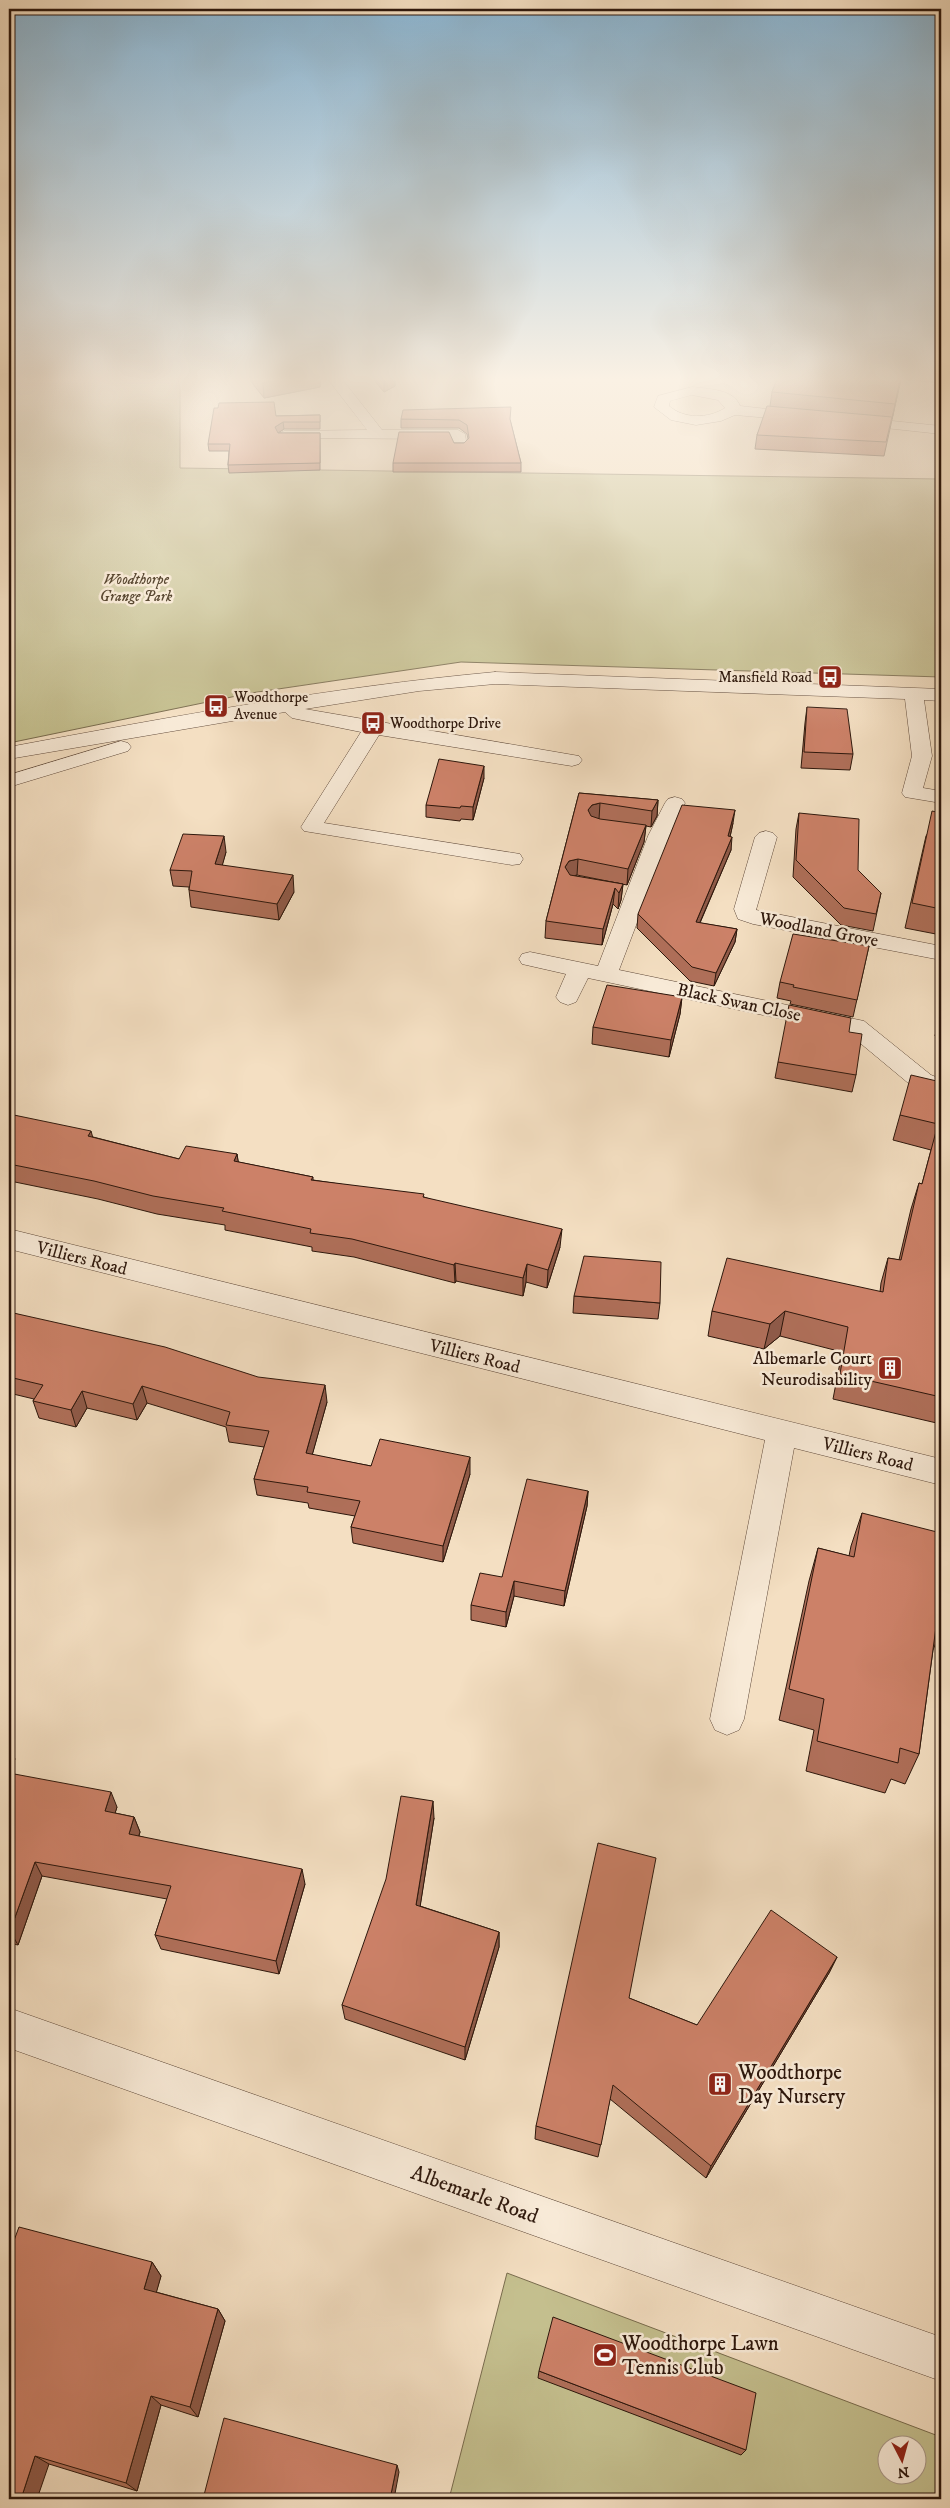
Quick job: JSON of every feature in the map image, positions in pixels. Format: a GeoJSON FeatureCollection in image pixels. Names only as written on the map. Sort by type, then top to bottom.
{"type":"FeatureCollection","features":[{"type":"Feature","properties":{"kind":"street"},"geometry":{"type":"LineString","coordinates":[[9,752],[419,685],[495,678],[941,695]]}},
{"type":"Feature","properties":{"kind":"street"},"geometry":{"type":"LineString","coordinates":[[914,694],[922,756],[912,793],[941,798]]}},
{"type":"Feature","properties":{"kind":"street"},"geometry":{"type":"LineString","coordinates":[[290,706],[299,714],[373,728],[572,760]]}},
{"type":"Feature","properties":{"kind":"street"},"geometry":{"type":"LineString","coordinates":[[373,728],[311,827],[512,859]]}},
{"type":"Feature","properties":{"kind":"street"},"geometry":{"type":"LineString","coordinates":[[9,781],[130,744],[135,740],[135,730]]}},
{"type":"Feature","properties":{"kind":"street"},"geometry":{"type":"LineString","coordinates":[[606,974],[628,894],[651,835],[675,803]]}},
{"type":"Feature","properties":{"kind":"street","name":"Woodland Grove"},"geometry":{"type":"LineString","coordinates":[[766,837],[744,909],[746,914],[753,917],[941,953]]}},
{"type":"Feature","properties":{"kind":"street","name":"Black Swan Close"},"geometry":{"type":"LineString","coordinates":[[530,959],[856,1027],[922,1081],[941,1088]]}},
{"type":"Feature","properties":{"kind":"street"},"geometry":{"type":"LineString","coordinates":[[568,997],[580,969]]}},
{"type":"Feature","properties":{"kind":"street","name":"Villiers Road"},"geometry":{"type":"LineString","coordinates":[[9,1239],[941,1472]]}},
{"type":"Feature","properties":{"kind":"street"},"geometry":{"type":"LineString","coordinates":[[727,1719],[782,1433]]}},
{"type":"Feature","properties":{"kind":"street","name":"Albemarle Road"},"geometry":{"type":"LineString","coordinates":[[9,2028],[941,2360]]}},
{"type":"Feature","properties":{"kind":"green space","name":"Woodthorpe Grange Park"},"geometry":{"type":"Polygon","coordinates":[[[9,496],[941,496],[941,677],[461,662],[251,693],[9,743],[9,496]]]}},
{"type":"Feature","properties":{"kind":"green space","name":"Woodthorpe Lawn Tennis Club"},"geometry":{"type":"Polygon","coordinates":[[[507,2273],[941,2437],[941,2499],[449,2499],[507,2273]]]}},
{"type":"Feature","properties":{"kind":"building"},"geometry":{"type":"Polygon","coordinates":[[[807,707],[847,709],[853,754],[804,752],[807,707]]]}},
{"type":"Feature","properties":{"kind":"building"},"geometry":{"type":"Polygon","coordinates":[[[439,759],[484,766],[473,807],[461,806],[460,808],[426,805],[439,759]]]}},
{"type":"Feature","properties":{"kind":"building"},"geometry":{"type":"Polygon","coordinates":[[[579,793],[658,800],[652,811],[600,803],[592,805],[588,810],[591,816],[600,819],[646,825],[628,869],[578,859],[569,861],[565,867],[570,875],[623,884],[619,893],[615,888],[603,929],[546,921],[579,793]]]}},
{"type":"Feature","properties":{"kind":"building"},"geometry":{"type":"Polygon","coordinates":[[[682,805],[735,810],[728,836],[732,837],[696,922],[737,929],[716,973],[692,967],[638,914],[682,805]]]}},
{"type":"Feature","properties":{"kind":"building"},"geometry":{"type":"Polygon","coordinates":[[[932,811],[941,813],[941,909],[912,903],[932,811]]]}},
{"type":"Feature","properties":{"kind":"building"},"geometry":{"type":"Polygon","coordinates":[[[799,813],[859,819],[858,870],[881,893],[876,914],[844,908],[796,860],[799,813]]]}},
{"type":"Feature","properties":{"kind":"building"},"geometry":{"type":"Polygon","coordinates":[[[183,834],[224,836],[215,864],[293,875],[277,904],[189,890],[192,871],[170,870],[183,834]]]}},
{"type":"Feature","properties":{"kind":"building"},"geometry":{"type":"Polygon","coordinates":[[[793,934],[869,946],[857,1000],[793,987],[794,985],[780,982],[793,934]]]}},
{"type":"Feature","properties":{"kind":"building"},"geometry":{"type":"Polygon","coordinates":[[[607,985],[682,997],[671,1040],[593,1027],[607,985]]]}},
{"type":"Feature","properties":{"kind":"building"},"geometry":{"type":"Polygon","coordinates":[[[789,1005],[851,1018],[849,1032],[862,1034],[856,1075],[778,1062],[789,1005]]]}},
{"type":"Feature","properties":{"kind":"building"},"geometry":{"type":"Polygon","coordinates":[[[911,1075],[941,1082],[941,1397],[840,1374],[848,1327],[785,1311],[770,1324],[712,1311],[727,1258],[883,1292],[888,1258],[901,1260],[919,1183],[922,1184],[938,1124],[900,1115],[911,1075]]]}},
{"type":"Feature","properties":{"kind":"building"},"geometry":{"type":"Polygon","coordinates":[[[9,1114],[91,1131],[88,1136],[179,1159],[186,1146],[237,1154],[234,1161],[313,1177],[311,1180],[424,1194],[423,1197],[562,1229],[548,1270],[527,1264],[523,1278],[455,1263],[454,1265],[352,1239],[310,1233],[311,1229],[222,1211],[224,1208],[153,1196],[94,1181],[9,1164],[9,1114]]]}},
{"type":"Feature","properties":{"kind":"building"},"geometry":{"type":"Polygon","coordinates":[[[584,1256],[661,1262],[660,1303],[574,1296],[584,1256]]]}},
{"type":"Feature","properties":{"kind":"building"},"geometry":{"type":"Polygon","coordinates":[[[9,1312],[165,1347],[258,1377],[325,1385],[306,1453],[371,1466],[380,1439],[470,1457],[443,1546],[351,1527],[360,1501],[307,1492],[308,1487],[254,1479],[269,1431],[226,1425],[230,1412],[142,1386],[133,1404],[82,1391],[71,1410],[33,1401],[43,1385],[9,1377],[9,1312]]]}},
{"type":"Feature","properties":{"kind":"building"},"geometry":{"type":"Polygon","coordinates":[[[527,1479],[588,1491],[565,1591],[514,1581],[506,1612],[471,1605],[480,1573],[502,1577],[527,1479]]]}},
{"type":"Feature","properties":{"kind":"building"},"geometry":{"type":"Polygon","coordinates":[[[862,1513],[941,1533],[941,1628],[936,1627],[919,1754],[900,1748],[898,1763],[817,1741],[824,1699],[789,1689],[818,1548],[854,1557],[862,1513]]]}},
{"type":"Feature","properties":{"kind":"building"},"geometry":{"type":"Polygon","coordinates":[[[9,1773],[111,1792],[105,1811],[134,1817],[129,1834],[302,1869],[276,1961],[155,1935],[171,1886],[35,1862],[9,1931],[9,1773]]]}},
{"type":"Feature","properties":{"kind":"building"},"geometry":{"type":"Polygon","coordinates":[[[401,1796],[433,1801],[416,1905],[499,1932],[465,2047],[342,2005],[386,1879],[401,1796]]]}},
{"type":"Feature","properties":{"kind":"building"},"geometry":{"type":"Polygon","coordinates":[[[598,1843],[656,1858],[629,1998],[697,2025],[771,1910],[837,1957],[711,2166],[613,2085],[601,2145],[536,2126],[598,1843]]]}},
{"type":"Feature","properties":{"kind":"building"},"geometry":{"type":"Polygon","coordinates":[[[19,2227],[152,2262],[144,2289],[218,2309],[190,2407],[151,2396],[126,2483],[35,2456],[21,2499],[9,2499],[9,2254],[19,2227]]]}},
{"type":"Feature","properties":{"kind":"building"},"geometry":{"type":"Polygon","coordinates":[[[553,2317],[756,2393],[746,2450],[539,2371],[553,2317]]]}},
{"type":"Feature","properties":{"kind":"building"},"geometry":{"type":"Polygon","coordinates":[[[224,2418],[397,2465],[390,2499],[203,2499],[224,2418]]]}},
{"type":"Feature","properties":{"kind":"place","name":"Mansfield Road"},"geometry":{"type":"Point","coordinates":[830,677]}},
{"type":"Feature","properties":{"kind":"place","name":"Woodthorpe Avenue"},"geometry":{"type":"Point","coordinates":[216,706]}},
{"type":"Feature","properties":{"kind":"place","name":"Woodthorpe Drive"},"geometry":{"type":"Point","coordinates":[373,723]}},
{"type":"Feature","properties":{"kind":"place","name":"Albemarle Court Neurodisability"},"geometry":{"type":"Point","coordinates":[890,1368]}},
{"type":"Feature","properties":{"kind":"place","name":"Woodthorpe Day Nursery"},"geometry":{"type":"Point","coordinates":[720,2084]}},
{"type":"Feature","properties":{"kind":"place","name":"Woodthorpe Lawn Tennis Club"},"geometry":{"type":"Point","coordinates":[605,2355]}}]}
